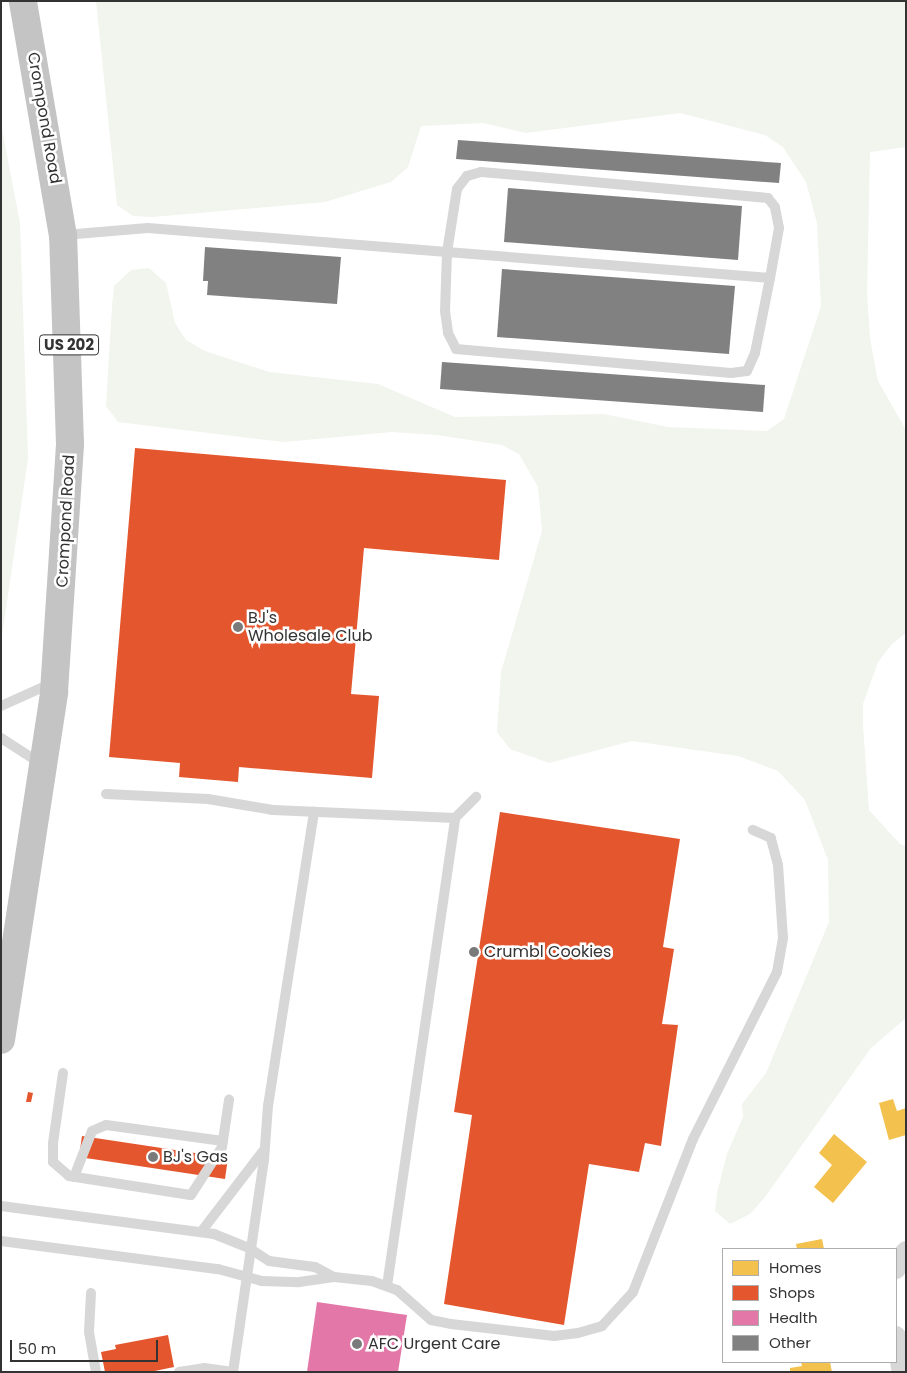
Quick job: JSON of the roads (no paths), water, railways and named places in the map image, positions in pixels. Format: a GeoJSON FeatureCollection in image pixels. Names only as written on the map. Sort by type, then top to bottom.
{"type":"FeatureCollection","features":[{"type":"Feature","properties":{"kind":"highway","name":"Crompond Road"},"geometry":{"type":"LineString","coordinates":[[1,1040],[44,765],[55,682],[70,444],[63,236],[23,1]]}},
{"type":"Feature","properties":{"kind":"street"},"geometry":{"type":"LineString","coordinates":[[897,1264],[898,1260],[906,1251]]}},
{"type":"Feature","properties":{"kind":"street"},"geometry":{"type":"LineString","coordinates":[[897,1342],[902,1372]]}},
{"type":"Feature","properties":{"kind":"lane"},"geometry":{"type":"LineString","coordinates":[[481,172],[768,198],[775,207],[779,228],[755,353],[747,371],[721,372],[456,350],[448,333],[445,311],[447,252],[457,189],[467,176],[481,172]]}},
{"type":"Feature","properties":{"kind":"lane"},"geometry":{"type":"LineString","coordinates":[[63,236],[148,228],[770,278]]}},
{"type":"Feature","properties":{"kind":"lane"},"geometry":{"type":"LineString","coordinates":[[1,706],[55,682]]}},
{"type":"Feature","properties":{"kind":"lane"},"geometry":{"type":"LineString","coordinates":[[1,738],[44,765]]}},
{"type":"Feature","properties":{"kind":"lane"},"geometry":{"type":"LineString","coordinates":[[106,794],[208,799],[273,810],[455,818]]}},
{"type":"Feature","properties":{"kind":"lane"},"geometry":{"type":"LineString","coordinates":[[387,1286],[455,818],[476,797]]}},
{"type":"Feature","properties":{"kind":"lane"},"geometry":{"type":"LineString","coordinates":[[179,1372],[204,1368],[233,1372],[249,1248],[265,1149],[268,1106],[314,812]]}},
{"type":"Feature","properties":{"kind":"lane"},"geometry":{"type":"LineString","coordinates":[[1,1240],[247,1275],[262,1280],[299,1282],[334,1277],[387,1286],[417,1305],[430,1320],[451,1324],[554,1336],[578,1333],[602,1326],[615,1314],[633,1292],[693,1139],[777,972],[783,938],[778,865],[771,838],[753,830]]}},
{"type":"Feature","properties":{"kind":"lane"},"geometry":{"type":"LineString","coordinates":[[63,1073],[52,1143],[53,1162],[74,1177],[191,1195],[223,1141],[229,1100]]}},
{"type":"Feature","properties":{"kind":"lane"},"geometry":{"type":"LineString","coordinates":[[74,1177],[92,1131],[106,1125],[223,1141]]}},
{"type":"Feature","properties":{"kind":"lane"},"geometry":{"type":"LineString","coordinates":[[202,1232],[265,1149]]}},
{"type":"Feature","properties":{"kind":"lane"},"geometry":{"type":"LineString","coordinates":[[1,1206],[202,1232],[249,1248],[269,1261],[315,1267],[334,1277]]}},
{"type":"Feature","properties":{"kind":"lane"},"geometry":{"type":"LineString","coordinates":[[91,1293],[90,1332],[96,1372]]}},
{"type":"Feature","properties":{"kind":"place","name":"BJ's Wholesale Club"},"geometry":{"type":"Point","coordinates":[238,627]}},
{"type":"Feature","properties":{"kind":"place","name":"Crumbl Cookies"},"geometry":{"type":"Point","coordinates":[474,952]}},
{"type":"Feature","properties":{"kind":"place","name":"BJ's Gas"},"geometry":{"type":"Point","coordinates":[153,1157]}},
{"type":"Feature","properties":{"kind":"place","name":"AFC Urgent Care"},"geometry":{"type":"Point","coordinates":[357,1344]}}]}
